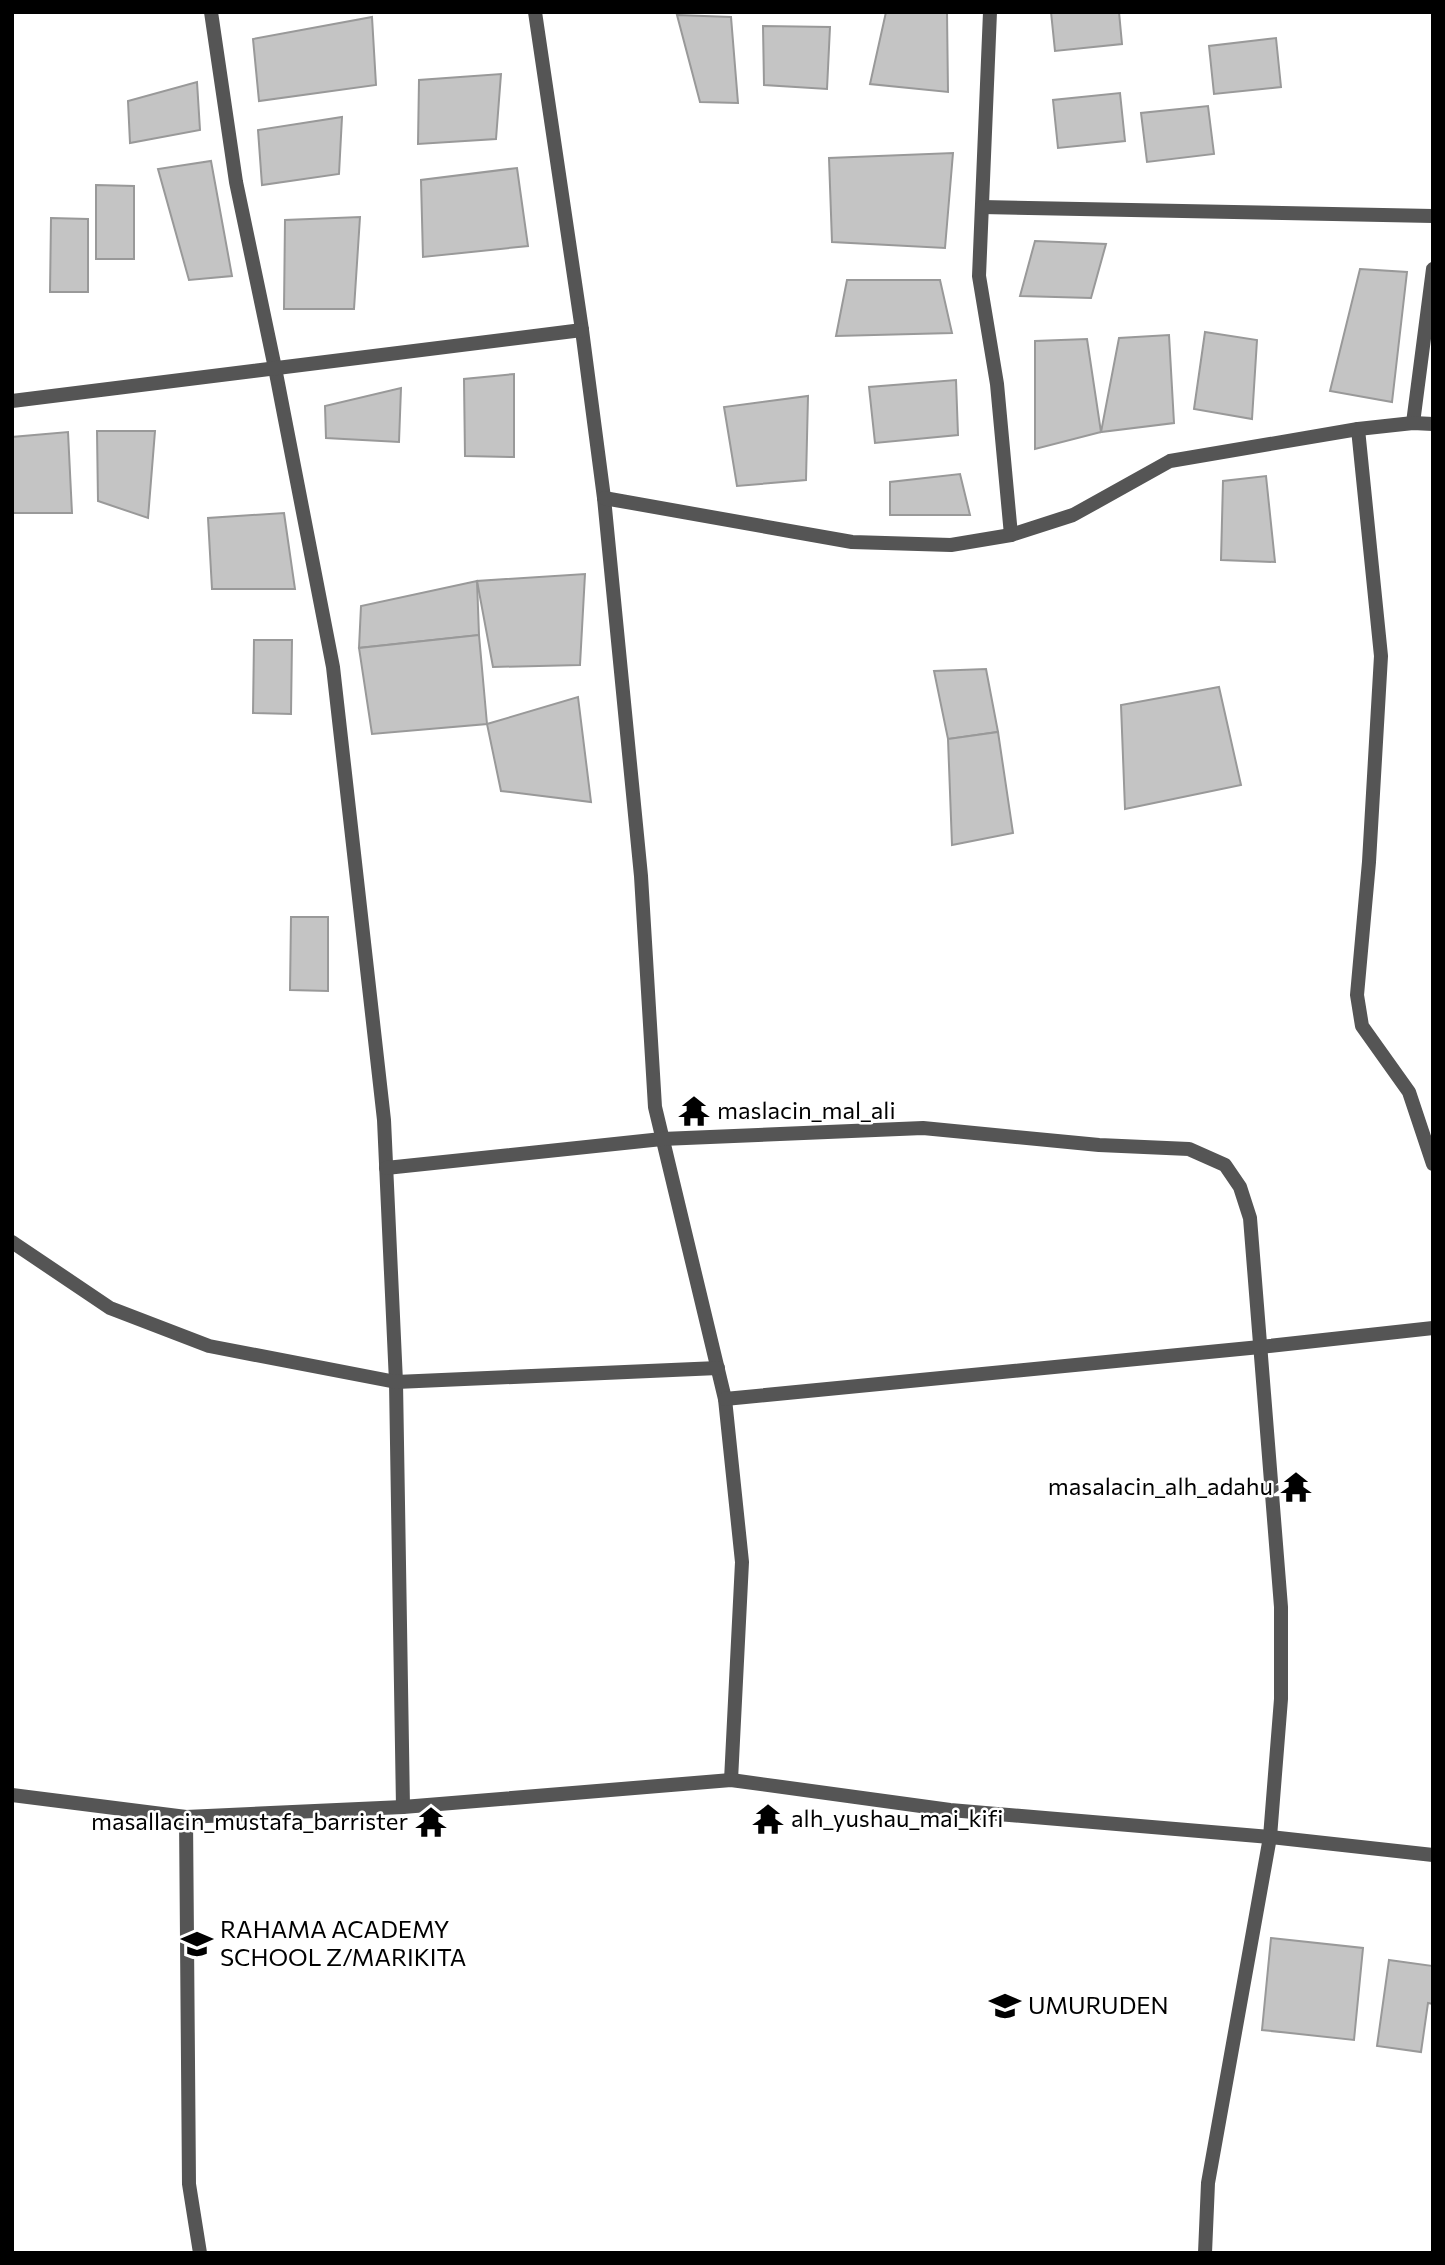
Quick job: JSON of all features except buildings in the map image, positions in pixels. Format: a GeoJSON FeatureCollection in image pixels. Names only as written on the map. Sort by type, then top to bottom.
{"type":"FeatureCollection","features":[{"type":"Feature","properties":{"kind":"street"},"geometry":{"type":"LineString","coordinates":[[211,12],[236,182],[333,667],[384,1120],[396,1382],[403,1807]]}},
{"type":"Feature","properties":{"kind":"street"},"geometry":{"type":"LineString","coordinates":[[535,12],[604,498],[641,876],[655,1107],[725,1399],[742,1562],[730,1780]]}},
{"type":"Feature","properties":{"kind":"street"},"geometry":{"type":"LineString","coordinates":[[990,12],[979,276],[997,384],[1012,535]]}},
{"type":"Feature","properties":{"kind":"street"},"geometry":{"type":"LineString","coordinates":[[982,207],[1433,216]]}},
{"type":"Feature","properties":{"kind":"street"},"geometry":{"type":"LineString","coordinates":[[1413,423],[1433,269]]}},
{"type":"Feature","properties":{"kind":"street"},"geometry":{"type":"LineString","coordinates":[[12,401],[582,330]]}},
{"type":"Feature","properties":{"kind":"street"},"geometry":{"type":"LineString","coordinates":[[604,498],[852,542],[951,545],[1012,535],[1073,515],[1170,461],[1358,429],[1413,423],[1433,424]]}},
{"type":"Feature","properties":{"kind":"street"},"geometry":{"type":"LineString","coordinates":[[1358,429],[1381,656],[1370,862],[1357,995],[1362,1026],[1409,1092],[1433,1164]]}},
{"type":"Feature","properties":{"kind":"street"},"geometry":{"type":"LineString","coordinates":[[386,1168],[662,1139],[923,1128],[1099,1145],[1189,1149],[1225,1165],[1240,1186],[1250,1218],[1281,1607],[1281,1699],[1270,1837],[1208,2183],[1205,2253]]}},
{"type":"Feature","properties":{"kind":"street"},"geometry":{"type":"LineString","coordinates":[[12,1242],[110,1308],[209,1346],[396,1382],[718,1368]]}},
{"type":"Feature","properties":{"kind":"street"},"geometry":{"type":"LineString","coordinates":[[725,1399],[1259,1348],[1433,1328]]}},
{"type":"Feature","properties":{"kind":"street"},"geometry":{"type":"LineString","coordinates":[[12,1796],[186,1817],[403,1807],[730,1780],[950,1810],[1270,1837],[1433,1855]]}},
{"type":"Feature","properties":{"kind":"street"},"geometry":{"type":"LineString","coordinates":[[186,1817],[189,2184],[200,2253]]}},
{"type":"Feature","properties":{"kind":"place","name":"maslacin_mal_ali"},"geometry":{"type":"Point","coordinates":[694,1111]}},
{"type":"Feature","properties":{"kind":"place","name":"masalacin_alh_adahu"},"geometry":{"type":"Point","coordinates":[1296,1487]}},
{"type":"Feature","properties":{"kind":"place","name":"alh_yushau_mai_kifi"},"geometry":{"type":"Point","coordinates":[768,1819]}},
{"type":"Feature","properties":{"kind":"place","name":"masallacin_mustafa_barrister"},"geometry":{"type":"Point","coordinates":[431,1822]}},
{"type":"Feature","properties":{"kind":"place","name":"RAHAMA ACADEMY SCHOOL Z/MARIKITA"},"geometry":{"type":"Point","coordinates":[197,1944]}},
{"type":"Feature","properties":{"kind":"place","name":"UMURUDEN"},"geometry":{"type":"Point","coordinates":[1005,2006]}}]}
